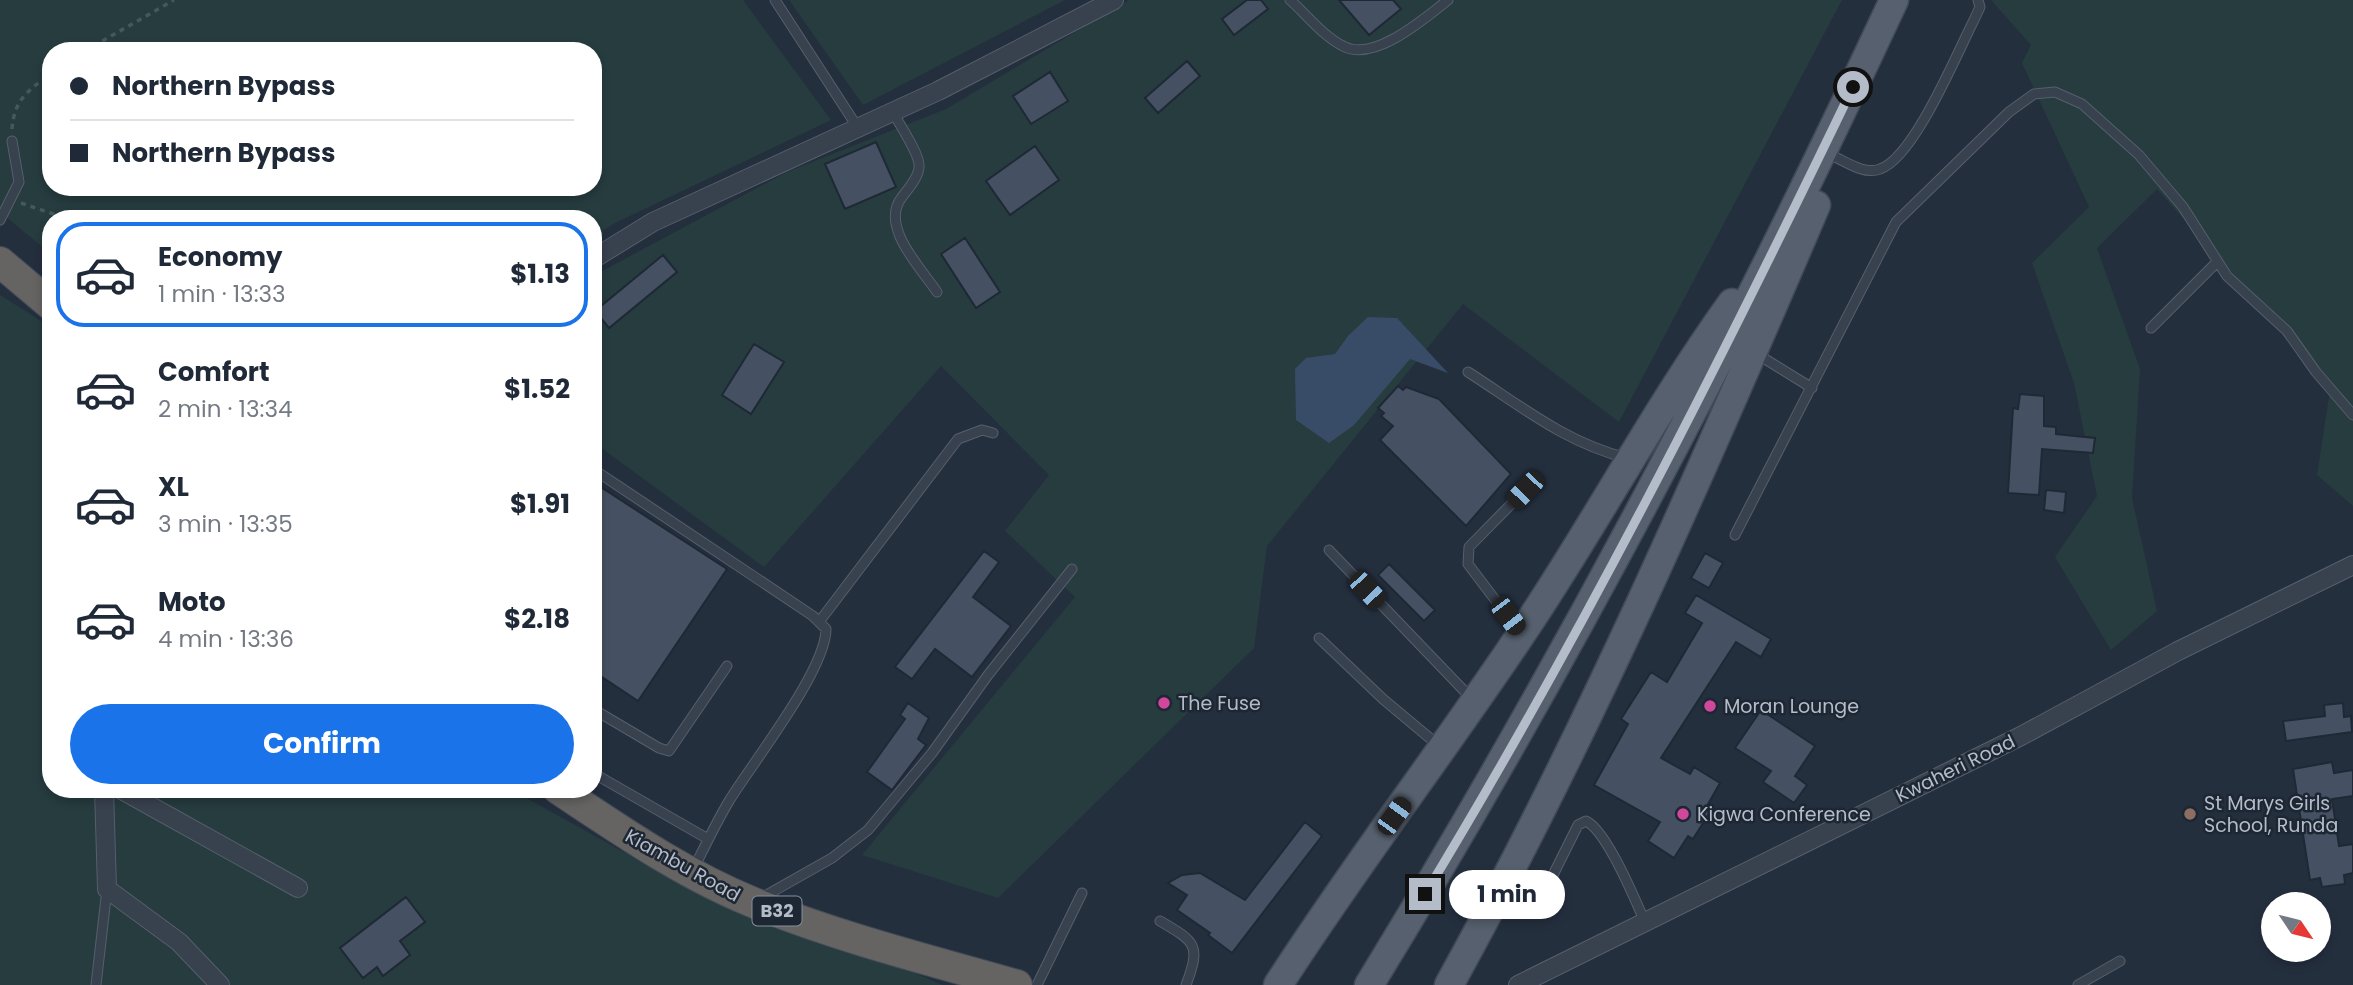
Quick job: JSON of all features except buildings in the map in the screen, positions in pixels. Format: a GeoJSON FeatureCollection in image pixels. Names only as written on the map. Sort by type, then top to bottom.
{"type":"FeatureCollection","features":[{"type":"Feature","properties":{"kind":"highway"},"geometry":{"type":"LineString","coordinates":[[5,271],[42,298]]}},
{"type":"Feature","properties":{"kind":"highway","name":"Kiambu Road"},"geometry":{"type":"LineString","coordinates":[[572,798],[659,855],[751,902],[906,954],[1017,985]]}},
{"type":"Feature","properties":{"kind":"main road"},"geometry":{"type":"LineString","coordinates":[[1369,985],[1467,825],[1562,658],[1784,229],[1894,0]]}},
{"type":"Feature","properties":{"kind":"main road"},"geometry":{"type":"LineString","coordinates":[[1449,985],[1510,875],[1609,672],[1753,351],[1835,157],[1865,63]]}},
{"type":"Feature","properties":{"kind":"main road"},"geometry":{"type":"LineString","coordinates":[[1278,985],[1329,905],[1475,703],[1591,530],[1718,322],[1784,229]]}},
{"type":"Feature","properties":{"kind":"street"},"geometry":{"type":"LineString","coordinates":[[602,253],[653,222],[892,112],[1114,0]]}},
{"type":"Feature","properties":{"kind":"street","name":"Kwaheri Road"},"geometry":{"type":"LineString","coordinates":[[1518,985],[2021,736],[2178,651],[2353,565]]}},
{"type":"Feature","properties":{"kind":"street"},"geometry":{"type":"LineString","coordinates":[[104,798],[107,889],[179,943],[220,985]]}},
{"type":"Feature","properties":{"kind":"street"},"geometry":{"type":"LineString","coordinates":[[136,798],[298,888]]}},
{"type":"Feature","properties":{"kind":"lane"},"geometry":{"type":"LineString","coordinates":[[775,0],[858,128]]}},
{"type":"Feature","properties":{"kind":"lane"},"geometry":{"type":"LineString","coordinates":[[1290,0],[1345,48],[1362,50],[1388,42],[1448,0]]}},
{"type":"Feature","properties":{"kind":"lane"},"geometry":{"type":"LineString","coordinates":[[1835,157],[1871,171],[1882,169],[1901,156],[1914,137],[1975,20],[1980,7],[1978,0]]}},
{"type":"Feature","properties":{"kind":"lane"},"geometry":{"type":"LineString","coordinates":[[1735,535],[1896,222],[2009,113],[2034,94],[2055,92],[2082,104],[2139,155],[2183,207],[2227,276],[2287,331],[2353,415]]}},
{"type":"Feature","properties":{"kind":"lane"},"geometry":{"type":"LineString","coordinates":[[892,112],[920,163],[918,174],[895,205],[895,218],[900,238],[937,292]]}},
{"type":"Feature","properties":{"kind":"lane"},"geometry":{"type":"LineString","coordinates":[[0,220],[19,182],[12,141]]}},
{"type":"Feature","properties":{"kind":"lane"},"geometry":{"type":"LineString","coordinates":[[2151,328],[2217,261]]}},
{"type":"Feature","properties":{"kind":"lane"},"geometry":{"type":"LineString","coordinates":[[1753,351],[1812,388]]}},
{"type":"Feature","properties":{"kind":"lane"},"geometry":{"type":"LineString","coordinates":[[1468,372],[1569,439],[1592,450],[1632,460]]}},
{"type":"Feature","properties":{"kind":"lane"},"geometry":{"type":"LineString","coordinates":[[819,622],[958,439],[982,430],[993,433]]}},
{"type":"Feature","properties":{"kind":"lane"},"geometry":{"type":"LineString","coordinates":[[602,475],[645,501],[826,629],[826,640],[816,665],[708,839],[692,872]]}},
{"type":"Feature","properties":{"kind":"lane"},"geometry":{"type":"LineString","coordinates":[[1521,634],[1468,564],[1467,556],[1469,547],[1525,490]]}},
{"type":"Feature","properties":{"kind":"lane"},"geometry":{"type":"LineString","coordinates":[[1329,550],[1475,703]]}},
{"type":"Feature","properties":{"kind":"lane"},"geometry":{"type":"LineString","coordinates":[[751,902],[792,883],[868,830],[932,753],[988,675],[1072,569]]}},
{"type":"Feature","properties":{"kind":"lane"},"geometry":{"type":"LineString","coordinates":[[1319,638],[1383,699],[1442,749]]}},
{"type":"Feature","properties":{"kind":"lane"},"geometry":{"type":"LineString","coordinates":[[602,714],[659,748],[669,751],[727,666]]}},
{"type":"Feature","properties":{"kind":"lane"},"geometry":{"type":"LineString","coordinates":[[602,778],[708,839]]}},
{"type":"Feature","properties":{"kind":"lane"},"geometry":{"type":"LineString","coordinates":[[1550,881],[1578,825],[1586,821],[1595,828],[1624,875],[1645,922]]}},
{"type":"Feature","properties":{"kind":"lane"},"geometry":{"type":"LineString","coordinates":[[96,985],[107,889]]}},
{"type":"Feature","properties":{"kind":"lane"},"geometry":{"type":"LineString","coordinates":[[1037,985],[1082,893]]}},
{"type":"Feature","properties":{"kind":"lane"},"geometry":{"type":"LineString","coordinates":[[1160,921],[1192,943],[1196,958],[1186,985]]}},
{"type":"Feature","properties":{"kind":"lane"},"geometry":{"type":"LineString","coordinates":[[2078,985],[2120,961]]}},
{"type":"Feature","properties":{"kind":"path"},"geometry":{"type":"LineString","coordinates":[[101,42],[174,0]]}},
{"type":"Feature","properties":{"kind":"path"},"geometry":{"type":"LineString","coordinates":[[12,141],[13,108],[42,80]]}},
{"type":"Feature","properties":{"kind":"path"},"geometry":{"type":"LineString","coordinates":[[9,199],[42,210]]}},
{"type":"Feature","properties":{"kind":"green space"},"geometry":{"type":"Polygon","coordinates":[[[0,0],[743,0],[831,120],[602,232],[602,210],[42,210],[42,247],[0,212],[0,0]]]}},
{"type":"Feature","properties":{"kind":"green space"},"geometry":{"type":"Polygon","coordinates":[[[789,0],[1065,0],[863,105],[789,0]]]}},
{"type":"Feature","properties":{"kind":"green space"},"geometry":{"type":"Polygon","coordinates":[[[1129,0],[1842,0],[1619,422],[1463,304],[1267,546],[1254,648],[998,898],[862,855],[1075,597],[1005,531],[1049,475],[941,366],[764,567],[602,449],[602,271],[787,172],[946,109],[1129,0]]]}},
{"type":"Feature","properties":{"kind":"green space"},"geometry":{"type":"Polygon","coordinates":[[[1991,0],[2353,0],[2353,506],[2317,475],[2331,384],[2157,189],[2097,248],[2140,369],[2132,498],[2157,611],[2111,650],[2055,557],[2097,496],[2074,383],[2032,263],[2089,207],[2022,63],[2031,45],[1991,0]]]}},
{"type":"Feature","properties":{"kind":"green space"},"geometry":{"type":"Polygon","coordinates":[[[0,295],[42,321],[42,798],[526,798],[620,850],[943,985],[0,985],[0,295]]]}},
{"type":"Feature","properties":{"kind":"water"},"geometry":{"type":"Polygon","coordinates":[[[1368,317],[1397,318],[1448,373],[1410,359],[1354,425],[1329,443],[1296,420],[1295,369],[1306,358],[1335,354],[1348,336],[1368,317]]]}},
{"type":"Feature","properties":{"kind":"place","name":"The Fuse"},"geometry":{"type":"Point","coordinates":[1164,703]}},
{"type":"Feature","properties":{"kind":"place","name":"Moran Lounge"},"geometry":{"type":"Point","coordinates":[1710,706]}},
{"type":"Feature","properties":{"kind":"place","name":"Kigwa Conference"},"geometry":{"type":"Point","coordinates":[1683,814]}},
{"type":"Feature","properties":{"kind":"place","name":"St Marys Girls School, Runda"},"geometry":{"type":"Point","coordinates":[2190,814]}},
{"type":"Feature","properties":{"kind":"route"},"geometry":{"type":"LineString","coordinates":[[1425,894],[1562,658],[1737,326],[1853,87]]}}]}
